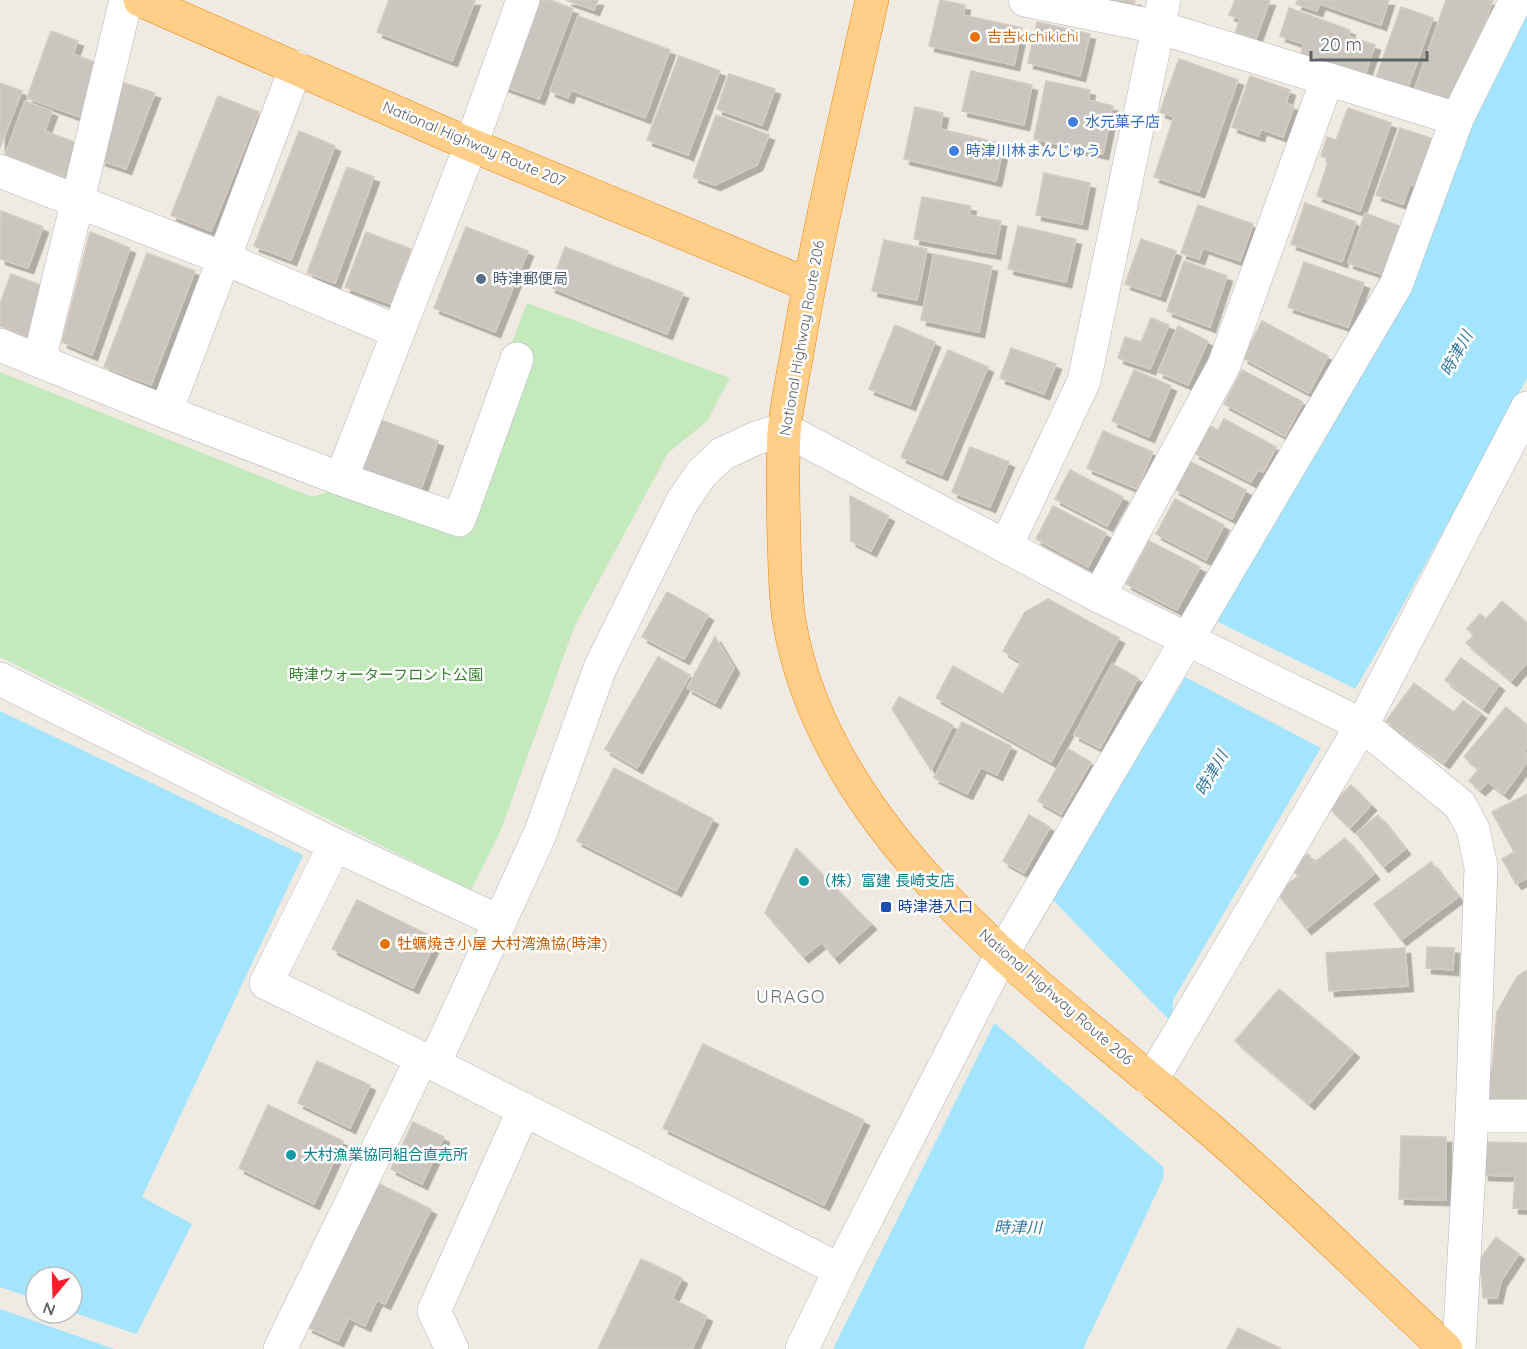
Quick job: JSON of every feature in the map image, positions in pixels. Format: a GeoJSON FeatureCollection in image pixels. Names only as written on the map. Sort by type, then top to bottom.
{"type":"FeatureCollection","features":[{"type":"Feature","properties":{"kind":"highway","name":"National Highway Route 207"},"geometry":{"type":"LineString","coordinates":[[140,0],[471,145],[809,285]]}},
{"type":"Feature","properties":{"kind":"highway","name":"National Highway Route 206"},"geometry":{"type":"LineString","coordinates":[[872,0],[809,285],[784,429],[786,589],[790,622],[812,702],[830,745],[862,799],[931,882],[1002,954],[1209,1128],[1446,1349]]}},
{"type":"Feature","properties":{"kind":"street"},"geometry":{"type":"LineString","coordinates":[[39,361],[126,0]]}},
{"type":"Feature","properties":{"kind":"street"},"geometry":{"type":"LineString","coordinates":[[341,479],[396,331],[471,145],[523,0]]}},
{"type":"Feature","properties":{"kind":"street"},"geometry":{"type":"LineString","coordinates":[[1025,0],[1161,13],[1327,80],[1457,120]]}},
{"type":"Feature","properties":{"kind":"street"},"geometry":{"type":"LineString","coordinates":[[802,1349],[1002,954],[1396,285],[1457,120],[1516,0]]}},
{"type":"Feature","properties":{"kind":"street"},"geometry":{"type":"LineString","coordinates":[[1006,546],[1084,381],[1161,13]]}},
{"type":"Feature","properties":{"kind":"street"},"geometry":{"type":"LineString","coordinates":[[166,412],[296,67]]}},
{"type":"Feature","properties":{"kind":"street"},"geometry":{"type":"LineString","coordinates":[[1099,596],[1224,365],[1327,80]]}},
{"type":"Feature","properties":{"kind":"street"},"geometry":{"type":"LineString","coordinates":[[0,171],[224,258],[396,331]]}},
{"type":"Feature","properties":{"kind":"street"},"geometry":{"type":"LineString","coordinates":[[0,345],[341,479],[459,519],[517,359]]}},
{"type":"Feature","properties":{"kind":"street"},"geometry":{"type":"LineString","coordinates":[[1152,1081],[1362,725],[1527,408]]}},
{"type":"Feature","properties":{"kind":"street"},"geometry":{"type":"LineString","coordinates":[[280,1349],[500,922],[540,834],[600,668],[682,502],[702,474],[722,454],[754,439],[784,429],[1099,596],[1362,725],[1460,805],[1473,829],[1481,867],[1472,1116],[1459,1349]]}},
{"type":"Feature","properties":{"kind":"street"},"geometry":{"type":"LineString","coordinates":[[0,679],[335,845],[500,922]]}},
{"type":"Feature","properties":{"kind":"street"},"geometry":{"type":"LineString","coordinates":[[335,845],[266,984],[428,1061],[840,1270]]}},
{"type":"Feature","properties":{"kind":"street"},"geometry":{"type":"LineString","coordinates":[[452,1349],[434,1311],[524,1109]]}},
{"type":"Feature","properties":{"kind":"street"},"geometry":{"type":"LineString","coordinates":[[1472,1116],[1527,1116]]}},
{"type":"Feature","properties":{"kind":"green space","name":"時津ウォーターフロント公園"},"geometry":{"type":"Polygon","coordinates":[[[527,303],[730,378],[707,421],[668,453],[575,625],[500,832],[471,890],[0,657],[0,372],[312,497],[341,488],[440,530],[527,303]]]}},
{"type":"Feature","properties":{"kind":"water","name":"時津川"},"geometry":{"type":"Polygon","coordinates":[[[1527,12],[1527,378],[1381,645],[1173,1000],[1163,1179],[1083,1349],[833,1349],[989,1034],[1056,891],[1181,685],[1216,613],[1293,482],[1319,450],[1410,290],[1473,114],[1527,12]]]}},
{"type":"Feature","properties":{"kind":"water"},"geometry":{"type":"Polygon","coordinates":[[[0,711],[303,855],[142,1197],[192,1224],[129,1349],[0,1349],[0,711]]]}},
{"type":"Feature","properties":{"kind":"pier"},"geometry":{"type":"Polygon","coordinates":[[[1210,618],[1358,690],[1323,749],[1183,676],[1210,618]]]}},
{"type":"Feature","properties":{"kind":"pier"},"geometry":{"type":"Polygon","coordinates":[[[1050,897],[1175,1026],[1167,1170],[992,1021],[1050,897]]]}},
{"type":"Feature","properties":{"kind":"pier"},"geometry":{"type":"Polygon","coordinates":[[[0,1287],[24,1295],[24,1317],[0,1309],[0,1287]]]}},
{"type":"Feature","properties":{"kind":"pier"},"geometry":{"type":"Polygon","coordinates":[[[84,1316],[139,1335],[132,1349],[114,1349],[46,1325],[84,1325],[84,1316]]]}},
{"type":"Feature","properties":{"kind":"building"},"geometry":{"type":"Polygon","coordinates":[[[389,0],[475,0],[452,61],[377,32],[389,0]]]}},
{"type":"Feature","properties":{"kind":"building"},"geometry":{"type":"Polygon","coordinates":[[[535,0],[550,0],[573,9],[539,99],[503,86],[535,0]]]}},
{"type":"Feature","properties":{"kind":"building"},"geometry":{"type":"Polygon","coordinates":[[[566,0],[598,0],[594,10],[566,0]]]}},
{"type":"Feature","properties":{"kind":"building","name":"吉吉kichikichi"},"geometry":{"type":"Polygon","coordinates":[[[940,0],[965,5],[963,15],[1022,28],[1014,65],[929,46],[940,0]]]}},
{"type":"Feature","properties":{"kind":"building"},"geometry":{"type":"Polygon","coordinates":[[[1106,0],[1135,0],[1134,7],[1106,0]]]}},
{"type":"Feature","properties":{"kind":"building"},"geometry":{"type":"Polygon","coordinates":[[[1235,0],[1270,0],[1255,41],[1235,34],[1240,19],[1229,15],[1235,0]]]}},
{"type":"Feature","properties":{"kind":"building"},"geometry":{"type":"Polygon","coordinates":[[[1298,0],[1389,0],[1381,25],[1320,4],[1317,11],[1296,4],[1298,0]]]}},
{"type":"Feature","properties":{"kind":"building"},"geometry":{"type":"Polygon","coordinates":[[[1446,0],[1493,0],[1457,103],[1415,88],[1446,0]]]}},
{"type":"Feature","properties":{"kind":"building"},"geometry":{"type":"Polygon","coordinates":[[[1401,7],[1433,18],[1407,90],[1376,78],[1401,7]]]}},
{"type":"Feature","properties":{"kind":"building"},"geometry":{"type":"Polygon","coordinates":[[[1289,8],[1350,30],[1348,36],[1375,45],[1365,75],[1301,53],[1304,44],[1280,36],[1289,8]]]}},
{"type":"Feature","properties":{"kind":"building"},"geometry":{"type":"Polygon","coordinates":[[[578,16],[670,50],[645,118],[571,90],[568,98],[550,91],[578,16]]]}},
{"type":"Feature","properties":{"kind":"building"},"geometry":{"type":"Polygon","coordinates":[[[1037,22],[1090,34],[1080,76],[1028,63],[1037,22]]]}},
{"type":"Feature","properties":{"kind":"building"},"geometry":{"type":"Polygon","coordinates":[[[51,31],[78,41],[73,54],[97,63],[87,91],[95,94],[86,119],[27,98],[51,31]]]}},
{"type":"Feature","properties":{"kind":"building"},"geometry":{"type":"Polygon","coordinates":[[[679,56],[720,71],[688,155],[647,140],[679,56]]]}},
{"type":"Feature","properties":{"kind":"building"},"geometry":{"type":"Polygon","coordinates":[[[1179,59],[1238,80],[1199,192],[1154,177],[1174,117],[1160,112],[1179,59]]]}},
{"type":"Feature","properties":{"kind":"building"},"geometry":{"type":"Polygon","coordinates":[[[971,71],[1032,85],[1024,125],[962,111],[971,71]]]}},
{"type":"Feature","properties":{"kind":"building"},"geometry":{"type":"Polygon","coordinates":[[[729,74],[775,89],[762,125],[717,109],[729,74]]]}},
{"type":"Feature","properties":{"kind":"building"},"geometry":{"type":"Polygon","coordinates":[[[1250,76],[1290,90],[1286,103],[1294,106],[1283,137],[1261,129],[1259,136],[1232,127],[1250,76]]]}},
{"type":"Feature","properties":{"kind":"building"},"geometry":{"type":"Polygon","coordinates":[[[118,81],[155,93],[126,169],[100,160],[118,81]]]}},
{"type":"Feature","properties":{"kind":"building","name":"水元菓子店"},"geometry":{"type":"Polygon","coordinates":[[[1046,81],[1090,90],[1088,100],[1113,106],[1103,154],[1034,139],[1046,81]]]}},
{"type":"Feature","properties":{"kind":"building"},"geometry":{"type":"Polygon","coordinates":[[[0,83],[22,91],[0,148],[0,83]]]}},
{"type":"Feature","properties":{"kind":"building"},"geometry":{"type":"Polygon","coordinates":[[[218,96],[259,112],[211,231],[171,215],[218,96]]]}},
{"type":"Feature","properties":{"kind":"building"},"geometry":{"type":"Polygon","coordinates":[[[25,101],[52,111],[45,131],[79,144],[66,177],[5,155],[25,101]]]}},
{"type":"Feature","properties":{"kind":"building","name":"時津川林まんじゅう"},"geometry":{"type":"Polygon","coordinates":[[[915,107],[943,113],[940,129],[1004,144],[996,181],[904,159],[915,107]]]}},
{"type":"Feature","properties":{"kind":"building"},"geometry":{"type":"Polygon","coordinates":[[[1348,108],[1391,123],[1360,211],[1317,196],[1329,159],[1321,156],[1327,137],[1336,140],[1348,108]]]}},
{"type":"Feature","properties":{"kind":"building"},"geometry":{"type":"Polygon","coordinates":[[[716,115],[769,135],[757,165],[715,185],[693,177],[716,115]]]}},
{"type":"Feature","properties":{"kind":"building"},"geometry":{"type":"Polygon","coordinates":[[[1400,128],[1439,141],[1423,189],[1410,184],[1403,204],[1376,195],[1400,128]]]}},
{"type":"Feature","properties":{"kind":"building"},"geometry":{"type":"Polygon","coordinates":[[[299,131],[335,146],[291,260],[254,246],[299,131]]]}},
{"type":"Feature","properties":{"kind":"building"},"geometry":{"type":"Polygon","coordinates":[[[347,167],[374,177],[335,283],[307,273],[347,167]]]}},
{"type":"Feature","properties":{"kind":"building"},"geometry":{"type":"Polygon","coordinates":[[[1044,173],[1090,183],[1082,224],[1036,215],[1044,173]]]}},
{"type":"Feature","properties":{"kind":"building"},"geometry":{"type":"Polygon","coordinates":[[[922,197],[971,206],[969,215],[1001,221],[995,254],[914,239],[922,197]]]}},
{"type":"Feature","properties":{"kind":"building"},"geometry":{"type":"Polygon","coordinates":[[[1305,203],[1356,222],[1342,262],[1291,244],[1305,203]]]}},
{"type":"Feature","properties":{"kind":"building"},"geometry":{"type":"Polygon","coordinates":[[[1198,205],[1253,224],[1240,261],[1203,248],[1199,259],[1181,253],[1198,205]]]}},
{"type":"Feature","properties":{"kind":"building"},"geometry":{"type":"Polygon","coordinates":[[[1,211],[43,227],[28,268],[0,259],[1,211]]]}},
{"type":"Feature","properties":{"kind":"building"},"geometry":{"type":"Polygon","coordinates":[[[1365,213],[1402,227],[1384,275],[1348,263],[1365,213]]]}},
{"type":"Feature","properties":{"kind":"building"},"geometry":{"type":"Polygon","coordinates":[[[1018,226],[1076,239],[1066,282],[1008,269],[1018,226]]]}},
{"type":"Feature","properties":{"kind":"building","name":"時津郵便局"},"geometry":{"type":"Polygon","coordinates":[[[466,227],[528,251],[495,332],[434,308],[466,227]]]}},
{"type":"Feature","properties":{"kind":"building"},"geometry":{"type":"Polygon","coordinates":[[[90,232],[130,248],[92,355],[62,342],[90,232]]]}},
{"type":"Feature","properties":{"kind":"building"},"geometry":{"type":"Polygon","coordinates":[[[366,232],[411,249],[391,304],[345,287],[366,232]]]}},
{"type":"Feature","properties":{"kind":"building"},"geometry":{"type":"Polygon","coordinates":[[[1141,239],[1176,251],[1160,296],[1125,284],[1141,239]]]}},
{"type":"Feature","properties":{"kind":"building"},"geometry":{"type":"Polygon","coordinates":[[[884,240],[927,249],[917,300],[872,291],[884,240]]]}},
{"type":"Feature","properties":{"kind":"building"},"geometry":{"type":"Polygon","coordinates":[[[565,247],[683,293],[667,334],[550,287],[565,247]]]}},
{"type":"Feature","properties":{"kind":"building"},"geometry":{"type":"Polygon","coordinates":[[[147,253],[195,271],[151,385],[104,367],[147,253]]]}},
{"type":"Feature","properties":{"kind":"building"},"geometry":{"type":"Polygon","coordinates":[[[934,254],[992,266],[979,332],[921,320],[934,254]]]}},
{"type":"Feature","properties":{"kind":"building"},"geometry":{"type":"Polygon","coordinates":[[[1184,261],[1227,276],[1210,327],[1167,311],[1184,261]]]}},
{"type":"Feature","properties":{"kind":"building"},"geometry":{"type":"Polygon","coordinates":[[[1304,262],[1364,283],[1348,327],[1288,307],[1304,262]]]}},
{"type":"Feature","properties":{"kind":"building"},"geometry":{"type":"Polygon","coordinates":[[[11,274],[43,286],[29,337],[0,326],[0,304],[11,274]]]}},
{"type":"Feature","properties":{"kind":"building"},"geometry":{"type":"Polygon","coordinates":[[[1151,318],[1169,325],[1150,369],[1118,358],[1125,337],[1141,342],[1151,318]]]}},
{"type":"Feature","properties":{"kind":"building"},"geometry":{"type":"Polygon","coordinates":[[[1262,321],[1328,356],[1309,393],[1243,358],[1262,321]]]}},
{"type":"Feature","properties":{"kind":"building"},"geometry":{"type":"Polygon","coordinates":[[[895,325],[935,342],[910,405],[869,389],[895,325]]]}},
{"type":"Feature","properties":{"kind":"building"},"geometry":{"type":"Polygon","coordinates":[[[1178,326],[1208,341],[1188,385],[1158,372],[1178,326]]]}},
{"type":"Feature","properties":{"kind":"building"},"geometry":{"type":"Polygon","coordinates":[[[1011,348],[1056,364],[1044,394],[1000,378],[1011,348]]]}},
{"type":"Feature","properties":{"kind":"building"},"geometry":{"type":"Polygon","coordinates":[[[948,350],[988,367],[942,475],[901,457],[948,350]]]}},
{"type":"Feature","properties":{"kind":"building"},"geometry":{"type":"Polygon","coordinates":[[[1134,370],[1171,386],[1149,437],[1112,421],[1134,370]]]}},
{"type":"Feature","properties":{"kind":"building"},"geometry":{"type":"Polygon","coordinates":[[[1242,370],[1303,402],[1285,436],[1224,404],[1242,370]]]}},
{"type":"Feature","properties":{"kind":"building"},"geometry":{"type":"Polygon","coordinates":[[[1224,419],[1276,447],[1263,472],[1258,470],[1251,482],[1194,453],[1209,425],[1218,430],[1224,419]]]}},
{"type":"Feature","properties":{"kind":"building"},"geometry":{"type":"Polygon","coordinates":[[[381,420],[438,441],[420,492],[362,471],[381,420]]]}},
{"type":"Feature","properties":{"kind":"building"},"geometry":{"type":"Polygon","coordinates":[[[1103,431],[1153,452],[1137,489],[1087,468],[1103,431]]]}},
{"type":"Feature","properties":{"kind":"building"},"geometry":{"type":"Polygon","coordinates":[[[970,447],[1009,462],[990,507],[952,492],[970,447]]]}},
{"type":"Feature","properties":{"kind":"building"},"geometry":{"type":"Polygon","coordinates":[[[1189,461],[1246,490],[1232,519],[1174,489],[1189,461]]]}},
{"type":"Feature","properties":{"kind":"building"},"geometry":{"type":"Polygon","coordinates":[[[1070,470],[1123,497],[1107,526],[1055,499],[1070,470]]]}},
{"type":"Feature","properties":{"kind":"building"},"geometry":{"type":"Polygon","coordinates":[[[850,496],[889,516],[871,551],[851,541],[850,496]]]}},
{"type":"Feature","properties":{"kind":"building"},"geometry":{"type":"Polygon","coordinates":[[[1175,499],[1224,525],[1206,560],[1156,534],[1175,499]]]}},
{"type":"Feature","properties":{"kind":"building"},"geometry":{"type":"Polygon","coordinates":[[[1053,506],[1106,533],[1088,567],[1036,539],[1053,506]]]}},
{"type":"Feature","properties":{"kind":"building"},"geometry":{"type":"Polygon","coordinates":[[[1149,541],[1200,567],[1177,610],[1126,584],[1149,541]]]}},
{"type":"Feature","properties":{"kind":"building"},"geometry":{"type":"Polygon","coordinates":[[[667,592],[708,615],[684,659],[642,637],[667,592]]]}},
{"type":"Feature","properties":{"kind":"building"},"geometry":{"type":"Polygon","coordinates":[[[1048,599],[1119,638],[1051,762],[936,698],[953,666],[1003,694],[1021,662],[1003,651],[1025,612],[1048,599]]]}},
{"type":"Feature","properties":{"kind":"building"},"geometry":{"type":"Polygon","coordinates":[[[1502,601],[1527,623],[1527,662],[1511,681],[1466,643],[1474,635],[1467,629],[1480,614],[1486,619],[1502,601]]]}},
{"type":"Feature","properties":{"kind":"building"},"geometry":{"type":"Polygon","coordinates":[[[715,637],[734,668],[715,703],[687,688],[715,637]]]}},
{"type":"Feature","properties":{"kind":"building"},"geometry":{"type":"Polygon","coordinates":[[[658,657],[690,675],[637,768],[605,749],[658,657]]]}},
{"type":"Feature","properties":{"kind":"building"},"geometry":{"type":"Polygon","coordinates":[[[1461,658],[1499,685],[1483,708],[1445,680],[1461,658]]]}},
{"type":"Feature","properties":{"kind":"building"},"geometry":{"type":"Polygon","coordinates":[[[1112,664],[1138,678],[1100,748],[1074,735],[1112,664]]]}},
{"type":"Feature","properties":{"kind":"building"},"geometry":{"type":"Polygon","coordinates":[[[1414,683],[1454,712],[1463,701],[1481,713],[1444,763],[1386,721],[1414,683]]]}},
{"type":"Feature","properties":{"kind":"building"},"geometry":{"type":"Polygon","coordinates":[[[899,697],[953,725],[931,770],[892,709],[899,697]]]}},
{"type":"Feature","properties":{"kind":"building"},"geometry":{"type":"Polygon","coordinates":[[[1506,707],[1527,725],[1527,747],[1523,752],[1527,754],[1527,762],[1504,794],[1488,782],[1480,790],[1469,781],[1479,769],[1464,757],[1506,707]]]}},
{"type":"Feature","properties":{"kind":"building"},"geometry":{"type":"Polygon","coordinates":[[[962,722],[1011,746],[997,775],[981,767],[967,794],[934,778],[962,722]]]}},
{"type":"Feature","properties":{"kind":"building"},"geometry":{"type":"Polygon","coordinates":[[[1068,749],[1091,762],[1061,814],[1038,801],[1068,749]]]}},
{"type":"Feature","properties":{"kind":"building"},"geometry":{"type":"Polygon","coordinates":[[[614,768],[713,819],[676,891],[577,841],[614,768]]]}},
{"type":"Feature","properties":{"kind":"building"},"geometry":{"type":"Polygon","coordinates":[[[1351,785],[1371,805],[1350,828],[1329,808],[1351,785]]]}},
{"type":"Feature","properties":{"kind":"building"},"geometry":{"type":"Polygon","coordinates":[[[1527,794],[1527,878],[1516,884],[1502,859],[1514,852],[1492,812],[1527,794]]]}},
{"type":"Feature","properties":{"kind":"building"},"geometry":{"type":"Polygon","coordinates":[[[1029,815],[1050,827],[1024,873],[1003,861],[1029,815]]]}},
{"type":"Feature","properties":{"kind":"building"},"geometry":{"type":"Polygon","coordinates":[[[1378,815],[1405,849],[1383,867],[1356,833],[1378,815]]]}},
{"type":"Feature","properties":{"kind":"building"},"geometry":{"type":"Polygon","coordinates":[[[1345,838],[1374,874],[1306,929],[1277,893],[1298,876],[1291,867],[1308,854],[1314,863],[1345,838]]]}},
{"type":"Feature","properties":{"kind":"building","name":"（株）富建 長崎支店"},"geometry":{"type":"Polygon","coordinates":[[[796,848],[871,924],[834,958],[822,942],[803,957],[765,913],[796,848]]]}},
{"type":"Feature","properties":{"kind":"building"},"geometry":{"type":"Polygon","coordinates":[[[1431,862],[1458,897],[1401,940],[1374,904],[1431,862]]]}},
{"type":"Feature","properties":{"kind":"building","name":"牡蠣焼き小屋 大村湾漁協(時津)"},"geometry":{"type":"Polygon","coordinates":[[[357,900],[437,939],[413,988],[332,949],[357,900]]]}},
{"type":"Feature","properties":{"kind":"building"},"geometry":{"type":"Polygon","coordinates":[[[1427,947],[1454,948],[1453,970],[1426,968],[1427,947]]]}},
{"type":"Feature","properties":{"kind":"building"},"geometry":{"type":"Polygon","coordinates":[[[1405,948],[1408,986],[1329,991],[1326,953],[1405,948]]]}},
{"type":"Feature","properties":{"kind":"building"},"geometry":{"type":"Polygon","coordinates":[[[1527,970],[1527,1105],[1484,1103],[1492,1068],[1497,1012],[1517,977],[1527,970]]]}},
{"type":"Feature","properties":{"kind":"building"},"geometry":{"type":"Polygon","coordinates":[[[1279,989],[1354,1052],[1309,1104],[1235,1041],[1279,989]]]}},
{"type":"Feature","properties":{"kind":"building"},"geometry":{"type":"Polygon","coordinates":[[[703,1044],[864,1120],[824,1205],[663,1128],[703,1044]]]}},
{"type":"Feature","properties":{"kind":"building"},"geometry":{"type":"Polygon","coordinates":[[[317,1061],[370,1085],[350,1128],[298,1103],[317,1061]]]}},
{"type":"Feature","properties":{"kind":"building","name":"大村漁業協同組合直売所"},"geometry":{"type":"Polygon","coordinates":[[[268,1105],[343,1141],[314,1204],[239,1168],[268,1105]]]}},
{"type":"Feature","properties":{"kind":"building"},"geometry":{"type":"Polygon","coordinates":[[[413,1122],[444,1137],[422,1184],[391,1169],[413,1122]]]}},
{"type":"Feature","properties":{"kind":"building"},"geometry":{"type":"Polygon","coordinates":[[[1401,1136],[1446,1137],[1446,1200],[1399,1199],[1401,1136]]]}},
{"type":"Feature","properties":{"kind":"building"},"geometry":{"type":"Polygon","coordinates":[[[1484,1142],[1527,1143],[1527,1209],[1513,1208],[1515,1176],[1483,1175],[1484,1142]]]}},
{"type":"Feature","properties":{"kind":"building"},"geometry":{"type":"Polygon","coordinates":[[[375,1182],[431,1209],[385,1304],[377,1300],[365,1326],[349,1318],[338,1341],[307,1327],[375,1182]]]}},
{"type":"Feature","properties":{"kind":"building"},"geometry":{"type":"Polygon","coordinates":[[[1496,1237],[1519,1254],[1501,1281],[1497,1298],[1483,1298],[1480,1259],[1496,1237]]]}},
{"type":"Feature","properties":{"kind":"building"},"geometry":{"type":"Polygon","coordinates":[[[641,1259],[682,1278],[672,1299],[707,1316],[692,1349],[598,1349],[641,1259]]]}},
{"type":"Feature","properties":{"kind":"building"},"geometry":{"type":"Polygon","coordinates":[[[1238,1328],[1282,1349],[1227,1349],[1238,1328]]]}},
{"type":"Feature","properties":{"kind":"place","name":"吉吉kichikichi"},"geometry":{"type":"Point","coordinates":[975,37]}},
{"type":"Feature","properties":{"kind":"place","name":"水元菓子店"},"geometry":{"type":"Point","coordinates":[1073,122]}},
{"type":"Feature","properties":{"kind":"place","name":"時津川林まんじゅう"},"geometry":{"type":"Point","coordinates":[954,151]}},
{"type":"Feature","properties":{"kind":"place","name":"時津郵便局"},"geometry":{"type":"Point","coordinates":[481,279]}},
{"type":"Feature","properties":{"kind":"place","name":"（株）富建 長崎支店"},"geometry":{"type":"Point","coordinates":[804,881]}},
{"type":"Feature","properties":{"kind":"place","name":"時津港入口"},"geometry":{"type":"Point","coordinates":[886,907]}},
{"type":"Feature","properties":{"kind":"place","name":"牡蠣焼き小屋 大村湾漁協(時津)"},"geometry":{"type":"Point","coordinates":[385,944]}},
{"type":"Feature","properties":{"kind":"place","name":"大村漁業協同組合直売所"},"geometry":{"type":"Point","coordinates":[291,1155]}},
{"type":"Feature","properties":{"kind":"district","name":"URAGO"},"geometry":{"type":"Point","coordinates":[791,997]}}]}
